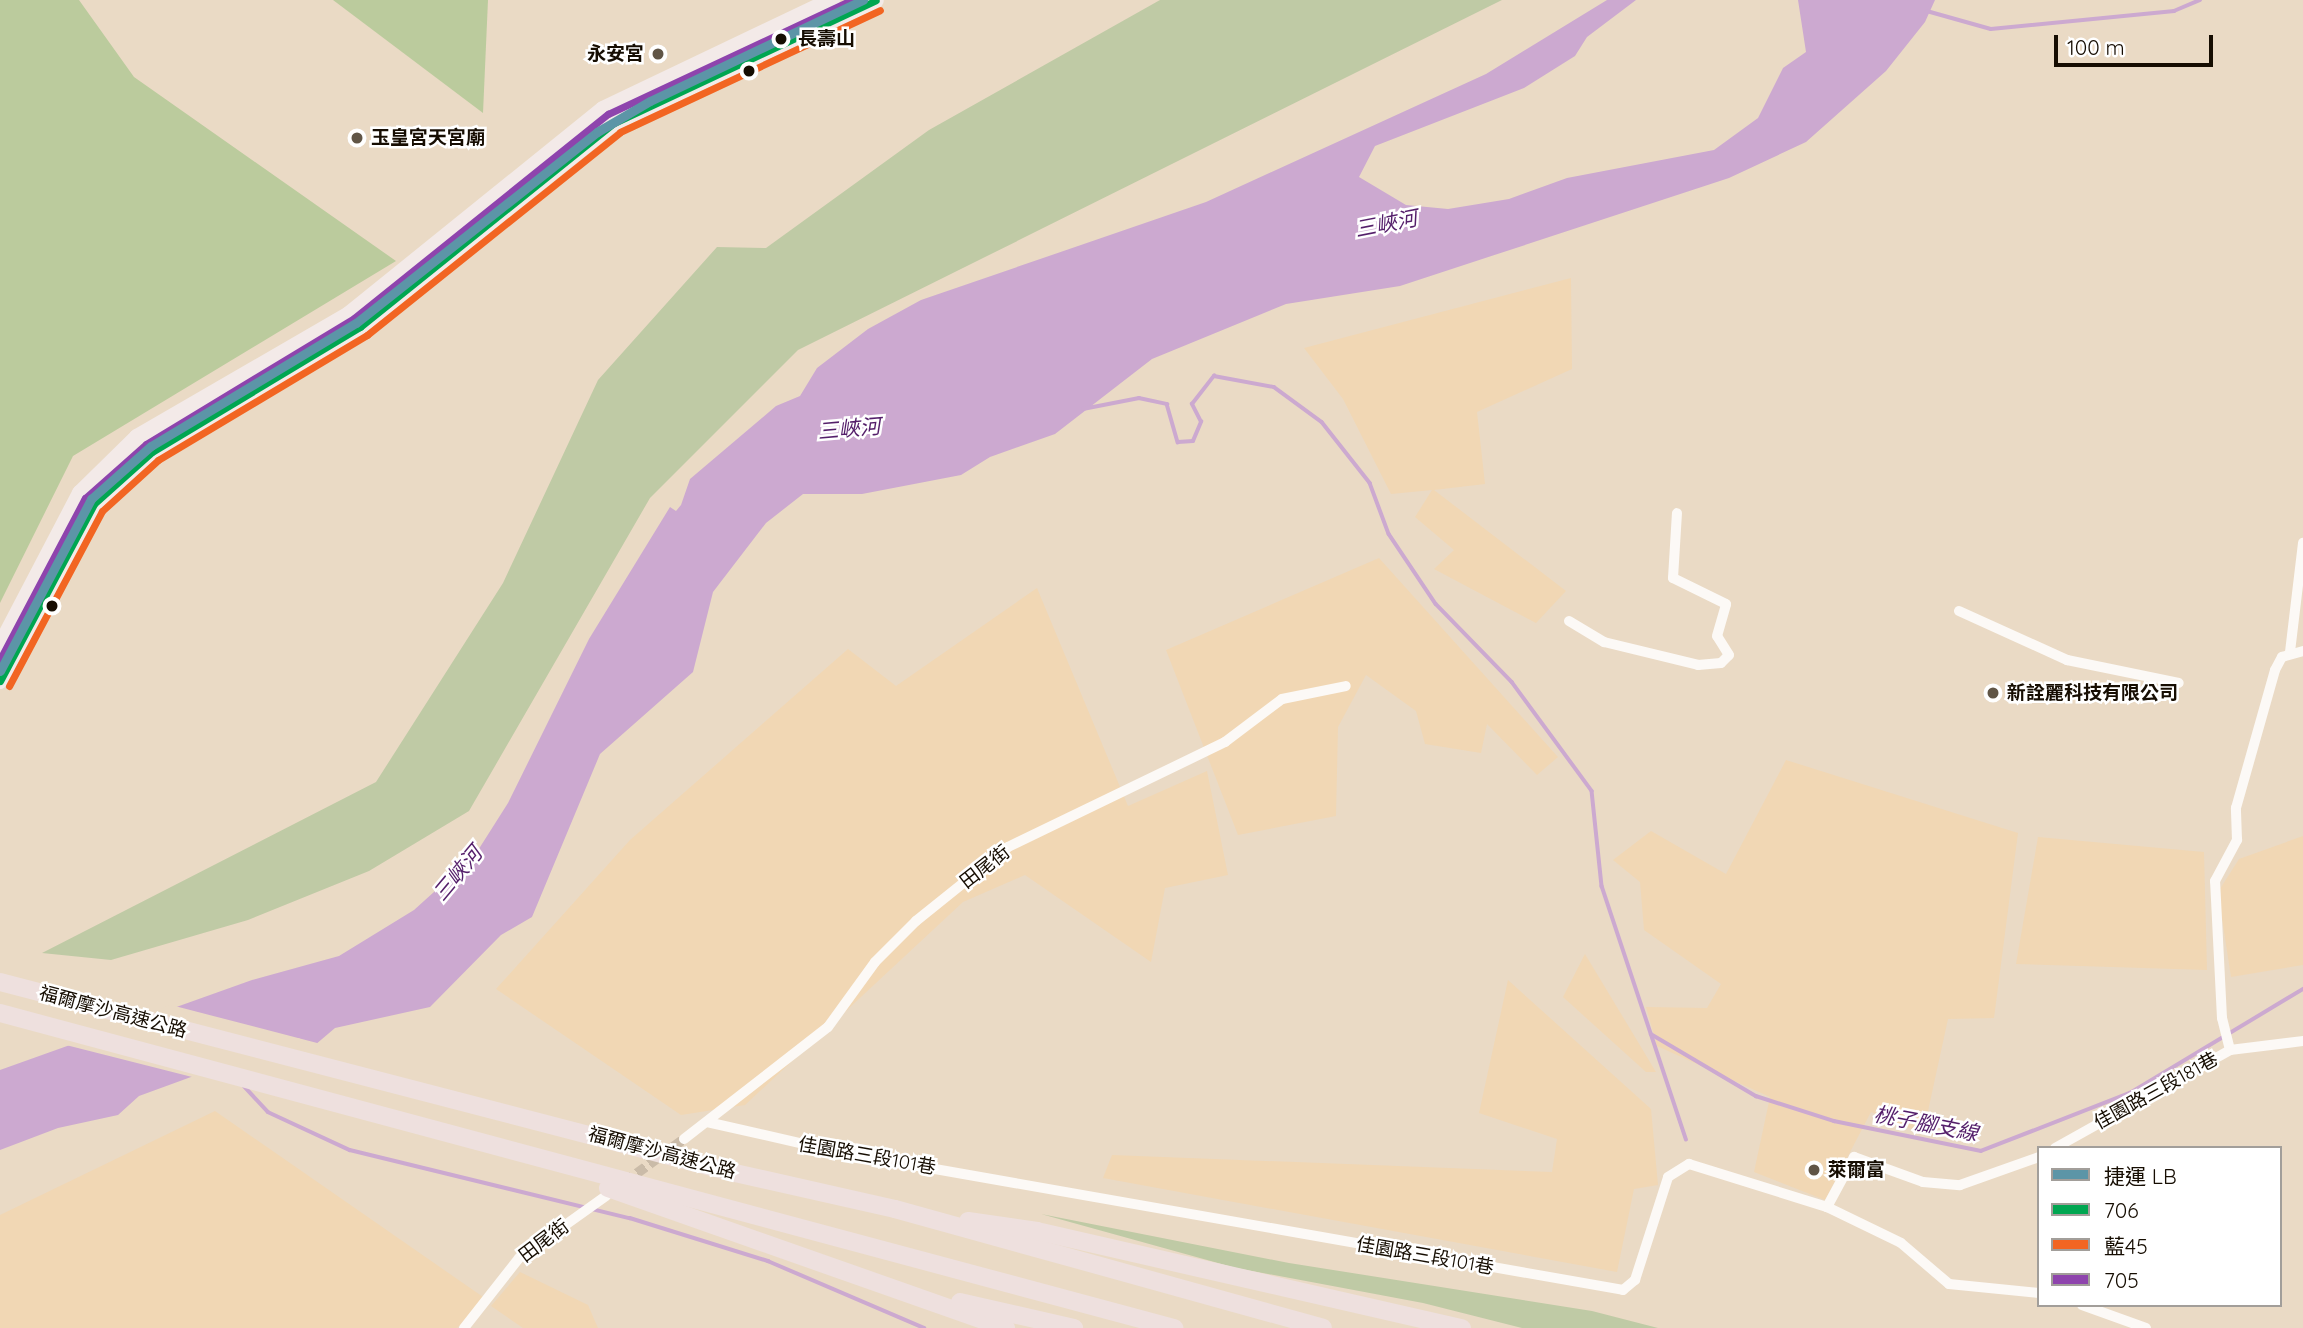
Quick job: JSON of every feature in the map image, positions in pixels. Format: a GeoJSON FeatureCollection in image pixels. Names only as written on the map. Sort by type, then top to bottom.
{"type":"FeatureCollection","features":[{"type":"Feature","properties":{"kind":"highway","name":"福爾摩沙高速公路"},"geometry":{"type":"LineString","coordinates":[[0,982],[401,1087],[895,1209],[1323,1328]]}},
{"type":"Feature","properties":{"kind":"highway","name":"福爾摩沙高速公路"},"geometry":{"type":"LineString","coordinates":[[0,1013],[352,1106],[496,1149],[972,1271],[1174,1328]]}},
{"type":"Feature","properties":{"kind":"highway"},"geometry":{"type":"LineString","coordinates":[[496,1149],[1006,1328]]}},
{"type":"Feature","properties":{"kind":"highway"},"geometry":{"type":"LineString","coordinates":[[895,1209],[1037,1231],[1462,1328]]}},
{"type":"Feature","properties":{"kind":"highway"},"geometry":{"type":"LineString","coordinates":[[859,1276],[1074,1328]]}},
{"type":"Feature","properties":{"kind":"main road"},"geometry":{"type":"LineString","coordinates":[[0,646],[73,503],[137,437],[349,314],[603,109],[832,0]]}},
{"type":"Feature","properties":{"kind":"main road"},"geometry":{"type":"LineString","coordinates":[[0,681],[94,504],[152,452],[360,327],[614,123],[876,0]]}},
{"type":"Feature","properties":{"kind":"street"},"geometry":{"type":"LineString","coordinates":[[1569,621],[1604,642],[1698,664],[1721,663],[1729,655],[1717,636],[1726,604],[1674,578],[1678,513]]}},
{"type":"Feature","properties":{"kind":"street"},"geometry":{"type":"LineString","coordinates":[[2290,652],[2303,543]]}},
{"type":"Feature","properties":{"kind":"street"},"geometry":{"type":"LineString","coordinates":[[1959,611],[2067,660],[2179,683]]}},
{"type":"Feature","properties":{"kind":"street"},"geometry":{"type":"LineString","coordinates":[[2230,1050],[2222,1018],[2215,881],[2234,850],[2236,808],[2275,670],[2281,657],[2290,652],[2303,651]]}},
{"type":"Feature","properties":{"kind":"street","name":"田尾街"},"geometry":{"type":"LineString","coordinates":[[684,1139],[828,1027],[875,962],[916,921],[1008,847],[1225,743],[1282,699],[1346,686]]}},
{"type":"Feature","properties":{"kind":"street","name":"佳園路三段181巷"},"geometry":{"type":"LineString","coordinates":[[2059,1146],[2230,1050],[2303,1041]]}},
{"type":"Feature","properties":{"kind":"street","name":"佳園路三段101巷"},"geometry":{"type":"LineString","coordinates":[[707,1122],[844,1153],[1623,1290],[1636,1280],[1668,1177],[1689,1164],[1827,1207],[1901,1243],[1949,1284],[2037,1293]]}},
{"type":"Feature","properties":{"kind":"street"},"geometry":{"type":"LineString","coordinates":[[1827,1207],[1854,1157],[1923,1182],[1961,1185],[2037,1158]]}},
{"type":"Feature","properties":{"kind":"street","name":"田尾街"},"geometry":{"type":"LineString","coordinates":[[464,1328],[519,1258],[606,1196]]}},
{"type":"Feature","properties":{"kind":"street"},"geometry":{"type":"LineString","coordinates":[[2088,1307],[2146,1328]]}},
{"type":"Feature","properties":{"kind":"shaded area"},"geometry":{"type":"Polygon","coordinates":[[[1571,278],[1572,369],[1477,412],[1485,484],[1434,490],[1566,591],[1536,623],[1434,569],[1454,550],[1415,517],[1432,490],[1391,494],[1343,399],[1304,348],[1571,278]]]}},
{"type":"Feature","properties":{"kind":"shaded area"},"geometry":{"type":"Polygon","coordinates":[[[1379,558],[1558,757],[1537,775],[1487,724],[1481,753],[1425,744],[1416,711],[1366,675],[1338,727],[1336,816],[1238,835],[1166,650],[1379,558]]]}},
{"type":"Feature","properties":{"kind":"shaded area"},"geometry":{"type":"Polygon","coordinates":[[[1037,588],[1128,806],[1207,771],[1228,875],[1165,888],[1151,962],[1025,875],[963,902],[745,1105],[681,1115],[496,989],[630,840],[848,649],[896,686],[1037,588]]]}},
{"type":"Feature","properties":{"kind":"shaded area"},"geometry":{"type":"Polygon","coordinates":[[[1786,760],[2018,833],[1994,1018],[1948,1019],[1923,1134],[1871,1112],[1825,1200],[1754,1172],[1770,1097],[1657,1046],[1646,1007],[1707,1008],[1721,984],[1644,930],[1640,882],[1613,860],[1651,831],[1726,874],[1786,760]]]}},
{"type":"Feature","properties":{"kind":"shaded area"},"geometry":{"type":"Polygon","coordinates":[[[2303,836],[2303,965],[2231,977],[2218,892],[2239,859],[2303,836]]]}},
{"type":"Feature","properties":{"kind":"shaded area"},"geometry":{"type":"Polygon","coordinates":[[[2038,837],[2204,852],[2207,970],[2016,964],[2038,837]]]}},
{"type":"Feature","properties":{"kind":"shaded area"},"geometry":{"type":"Polygon","coordinates":[[[1585,954],[1656,1072],[1646,1072],[1563,997],[1585,954]]]}},
{"type":"Feature","properties":{"kind":"shaded area"},"geometry":{"type":"Polygon","coordinates":[[[1508,980],[1651,1109],[1658,1185],[1634,1189],[1617,1272],[1103,1178],[1112,1155],[1552,1172],[1557,1139],[1479,1113],[1508,980]]]}},
{"type":"Feature","properties":{"kind":"shaded area"},"geometry":{"type":"Polygon","coordinates":[[[215,1111],[486,1299],[457,1328],[0,1328],[0,1215],[215,1111]]]}},
{"type":"Feature","properties":{"kind":"shaded area"},"geometry":{"type":"Polygon","coordinates":[[[520,1272],[588,1305],[598,1328],[523,1328],[491,1306],[520,1272]]]}},
{"type":"Feature","properties":{"kind":"green space"},"geometry":{"type":"Polygon","coordinates":[[[0,0],[79,0],[134,77],[396,261],[73,456],[0,603],[0,0]]]}},
{"type":"Feature","properties":{"kind":"green space"},"geometry":{"type":"Polygon","coordinates":[[[333,0],[488,0],[483,113],[333,0]]]}},
{"type":"Feature","properties":{"kind":"green space"},"geometry":{"type":"Polygon","coordinates":[[[1160,0],[1502,0],[798,350],[650,498],[469,811],[369,871],[248,920],[111,960],[42,953],[376,782],[503,583],[598,380],[717,247],[766,248],[929,130],[1160,0]]]}},
{"type":"Feature","properties":{"kind":"green space"},"geometry":{"type":"Polygon","coordinates":[[[1041,1214],[1289,1263],[1592,1311],[1658,1328],[1522,1328],[1423,1303],[1236,1268],[1041,1214]]]}},
{"type":"Feature","properties":{"kind":"water","name":"三峽河"},"geometry":{"type":"Polygon","coordinates":[[[1607,0],[1636,0],[1587,37],[1575,56],[1524,88],[1375,146],[1359,177],[1406,205],[1448,209],[1509,199],[1567,178],[1714,150],[1758,118],[1783,68],[1806,52],[1798,0],[1935,0],[1925,22],[1886,71],[1806,142],[1729,178],[1400,286],[1286,304],[1152,359],[1055,434],[990,457],[961,475],[862,494],[803,494],[766,523],[713,592],[693,672],[600,754],[532,917],[501,935],[430,1007],[335,1028],[315,1045],[298,1038],[139,1096],[118,1115],[58,1128],[0,1150],[0,1070],[252,980],[339,956],[414,910],[475,855],[508,803],[589,639],[670,507],[676,511],[681,505],[690,479],[776,406],[800,396],[817,368],[868,329],[921,300],[1206,202],[1486,74],[1607,0]]]}},
{"type":"Feature","properties":{"kind":"pier"},"geometry":{"type":"Polygon","coordinates":[[[171,1005],[321,1044],[314,1048],[298,1041],[200,1079],[62,1044],[171,1005]]]}},
{"type":"Feature","properties":{"kind":"waterway"},"geometry":{"type":"LineString","coordinates":[[1927,11],[1991,29],[2174,11],[2200,0]]}},
{"type":"Feature","properties":{"kind":"waterway"},"geometry":{"type":"LineString","coordinates":[[1083,409],[1139,398],[1167,404],[1178,442],[1193,441],[1201,422],[1192,404],[1214,376],[1274,387],[1322,422],[1370,483],[1389,534],[1436,604],[1512,682],[1592,791],[1602,886],[1686,1139]]}},
{"type":"Feature","properties":{"kind":"waterway","name":"桃子腳支線"},"geometry":{"type":"LineString","coordinates":[[1651,1034],[1756,1096],[1834,1121],[1981,1151],[2130,1093],[2303,989]]}},
{"type":"Feature","properties":{"kind":"waterway"},"geometry":{"type":"LineString","coordinates":[[244,1086],[268,1112],[350,1150],[630,1218],[768,1261],[924,1328]]}},
{"type":"Feature","properties":{"kind":"tunnel"},"geometry":{"type":"LineString","coordinates":[[625,1182],[684,1139]]}},
{"type":"Feature","properties":{"kind":"metro line","name":"LB"},"geometry":{"type":"LineString","coordinates":[[0,671],[91,499],[151,446],[356,323],[597,132],[650,101],[863,0]]}},
{"type":"Feature","properties":{"kind":"transit line","name":"705"},"geometry":{"type":"LineString","coordinates":[[0,659],[85,498],[146,444],[354,318],[608,114],[851,0]]}},
{"type":"Feature","properties":{"kind":"transit line","name":"706"},"geometry":{"type":"LineString","coordinates":[[0,681],[94,504],[152,452],[360,327],[614,123],[876,0]]}},
{"type":"Feature","properties":{"kind":"transit line","name":"藍45"},"geometry":{"type":"LineString","coordinates":[[9,686],[102,511],[158,460],[367,335],[620,132],[880,10]]}},
{"type":"Feature","properties":{"kind":"place","name":"長壽山"},"geometry":{"type":"Point","coordinates":[781,39]}},
{"type":"Feature","properties":{"kind":"place","name":"永安宮"},"geometry":{"type":"Point","coordinates":[658,54]}},
{"type":"Feature","properties":{"kind":"place","name":"玉皇宮天宮廟"},"geometry":{"type":"Point","coordinates":[357,138]}},
{"type":"Feature","properties":{"kind":"place","name":"新詮麗科技有限公司"},"geometry":{"type":"Point","coordinates":[1993,693]}},
{"type":"Feature","properties":{"kind":"place","name":"萊爾富"},"geometry":{"type":"Point","coordinates":[1814,1170]}}]}
